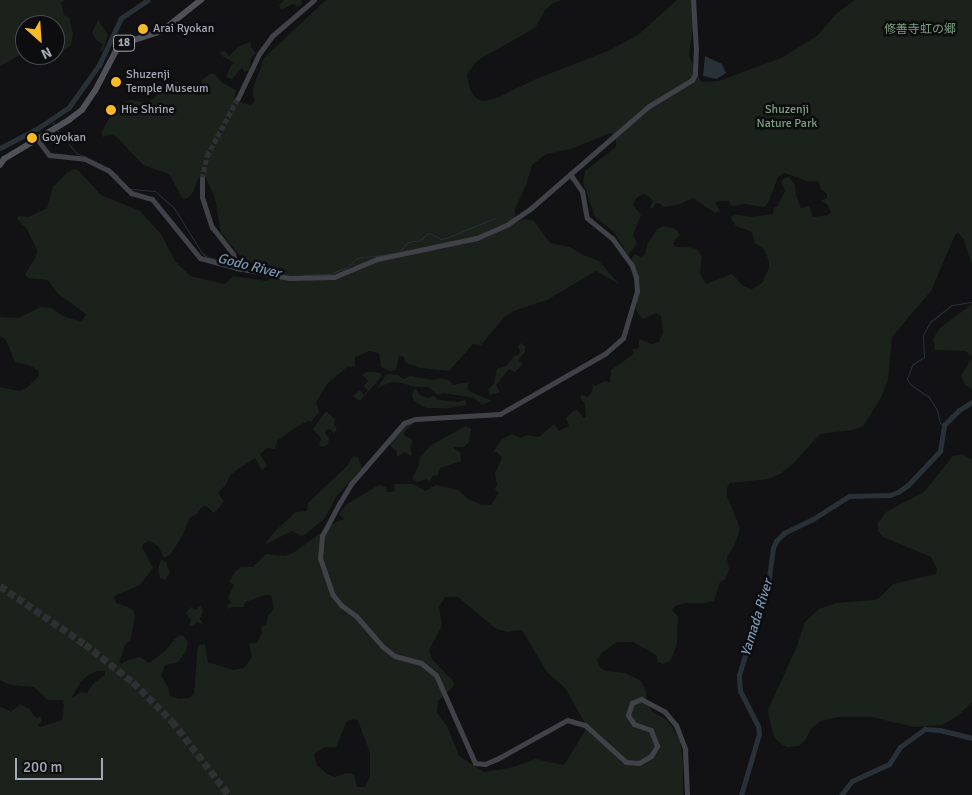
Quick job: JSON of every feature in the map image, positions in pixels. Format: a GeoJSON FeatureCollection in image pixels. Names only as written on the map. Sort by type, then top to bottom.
{"type":"FeatureCollection","features":[{"type":"Feature","properties":{"kind":"main road","name":"18"},"geometry":{"type":"LineString","coordinates":[[0,165],[4,159],[82,110],[119,45],[162,31],[201,0]]}},
{"type":"Feature","properties":{"kind":"street"},"geometry":{"type":"LineString","coordinates":[[238,98],[259,54],[272,36],[314,0]]}},
{"type":"Feature","properties":{"kind":"street"},"geometry":{"type":"LineString","coordinates":[[37,139],[49,155],[85,159],[108,170],[130,193],[152,199],[197,256],[237,268],[298,279],[328,278],[377,259],[477,238],[516,220],[649,106],[689,84],[694,77],[696,64],[693,0]]}},
{"type":"Feature","properties":{"kind":"street"},"geometry":{"type":"LineString","coordinates":[[570,174],[582,191],[587,218],[612,238],[632,266],[637,281],[636,296],[625,333],[619,343],[513,407],[497,414],[415,419],[404,423],[351,484],[322,536],[320,558],[333,595],[356,616],[382,646],[394,656],[420,663],[436,675],[475,763],[485,764],[497,759],[567,720],[585,725],[626,762],[639,763],[651,756],[657,746],[651,730],[634,724],[628,715],[632,703],[641,699],[665,712],[676,725],[685,749],[687,795]]}},
{"type":"Feature","properties":{"kind":"street"},"geometry":{"type":"LineString","coordinates":[[202,179],[202,197],[212,227],[217,237],[233,254],[237,268]]}},
{"type":"Feature","properties":{"kind":"green space"},"geometry":{"type":"Polygon","coordinates":[[[0,0],[64,0],[61,3],[64,15],[15,15],[15,58],[0,66],[0,0]]]}},
{"type":"Feature","properties":{"kind":"green space"},"geometry":{"type":"Polygon","coordinates":[[[284,0],[302,0],[302,4],[297,7],[293,4],[281,10],[279,5],[284,0]]]}},
{"type":"Feature","properties":{"kind":"green space"},"geometry":{"type":"Polygon","coordinates":[[[326,0],[561,0],[545,10],[535,28],[478,60],[467,74],[470,90],[477,99],[484,101],[499,97],[536,79],[608,51],[638,35],[677,0],[697,0],[689,55],[701,82],[719,81],[781,58],[817,36],[837,13],[855,0],[972,0],[972,265],[964,240],[958,232],[931,291],[892,337],[888,379],[881,398],[863,426],[852,430],[820,434],[793,464],[780,474],[768,479],[730,483],[727,488],[727,496],[740,528],[735,544],[727,558],[729,569],[725,579],[720,582],[714,601],[685,603],[675,606],[672,610],[678,617],[677,643],[671,660],[664,664],[658,662],[656,655],[633,642],[617,642],[602,653],[597,660],[599,667],[606,671],[625,673],[641,681],[646,691],[647,705],[655,714],[664,718],[671,725],[680,741],[683,761],[683,795],[0,795],[0,706],[11,712],[20,704],[29,709],[36,718],[41,716],[42,721],[38,725],[41,727],[62,720],[64,706],[63,700],[48,700],[34,687],[10,685],[0,680],[0,387],[19,391],[25,389],[39,376],[38,370],[15,362],[6,340],[0,335],[0,317],[18,318],[41,307],[51,308],[63,316],[81,322],[86,314],[57,293],[48,280],[28,278],[25,275],[36,256],[37,250],[27,229],[17,219],[18,216],[29,217],[47,208],[53,187],[67,173],[73,169],[78,170],[101,195],[140,211],[161,234],[175,261],[190,276],[225,284],[233,276],[267,281],[273,276],[270,270],[244,260],[221,233],[215,198],[206,178],[199,177],[193,192],[188,198],[183,199],[169,174],[143,165],[117,137],[111,134],[103,137],[101,133],[109,118],[116,114],[117,105],[131,100],[146,103],[153,99],[165,84],[176,81],[197,91],[201,88],[202,80],[210,74],[215,74],[221,82],[236,90],[234,100],[251,105],[254,102],[253,88],[264,58],[326,0]],[[610,133],[571,149],[546,154],[532,165],[526,185],[515,209],[515,218],[517,222],[525,219],[534,221],[550,243],[570,247],[581,254],[599,261],[619,284],[596,271],[547,300],[514,311],[504,317],[481,345],[473,344],[449,371],[421,368],[406,363],[404,357],[399,355],[396,370],[390,371],[381,367],[379,353],[369,351],[355,357],[355,366],[347,367],[327,384],[316,402],[319,412],[311,422],[308,421],[296,427],[277,441],[275,449],[267,448],[260,454],[267,466],[262,470],[255,458],[231,474],[225,486],[218,492],[224,502],[214,513],[206,506],[190,517],[181,538],[170,555],[164,558],[158,546],[149,541],[143,544],[142,547],[153,568],[140,585],[114,596],[116,603],[133,610],[135,616],[131,639],[125,645],[119,663],[122,664],[128,660],[140,657],[149,663],[165,651],[180,635],[184,636],[188,642],[186,651],[178,662],[165,665],[161,676],[168,687],[170,696],[179,699],[189,698],[194,693],[198,645],[205,644],[208,662],[233,670],[244,668],[252,657],[249,643],[257,643],[262,633],[261,627],[266,625],[268,616],[274,609],[271,595],[265,595],[245,602],[244,607],[228,609],[227,605],[232,603],[228,598],[234,585],[229,582],[235,572],[241,567],[253,567],[266,554],[286,556],[296,551],[334,523],[344,519],[339,514],[347,504],[379,485],[386,487],[387,492],[392,492],[395,490],[394,484],[413,484],[425,491],[436,485],[458,490],[468,499],[482,505],[491,505],[499,493],[495,489],[497,485],[495,473],[502,458],[497,452],[493,452],[501,440],[512,434],[521,438],[527,435],[539,437],[554,424],[559,431],[569,426],[566,418],[573,411],[577,410],[586,418],[585,404],[580,398],[582,395],[587,397],[590,395],[593,388],[592,384],[595,386],[605,381],[610,382],[611,370],[634,354],[632,349],[639,348],[639,339],[652,344],[659,342],[663,332],[661,316],[656,313],[643,319],[638,314],[636,308],[640,282],[631,259],[635,254],[640,257],[645,255],[647,245],[657,229],[664,226],[674,228],[680,234],[673,243],[675,247],[697,249],[702,257],[700,273],[706,284],[732,274],[743,286],[752,289],[762,283],[769,268],[769,261],[764,249],[755,243],[752,232],[736,226],[730,217],[735,214],[749,217],[773,214],[774,207],[777,207],[785,191],[781,182],[789,177],[795,185],[796,196],[801,208],[809,206],[813,217],[828,215],[831,212],[827,204],[820,201],[827,198],[827,194],[821,189],[818,181],[810,182],[784,173],[778,177],[768,203],[764,207],[745,204],[731,206],[729,201],[720,201],[715,203],[720,211],[715,213],[693,198],[678,205],[664,207],[659,203],[655,204],[653,209],[650,207],[653,202],[649,196],[643,194],[636,198],[633,205],[641,215],[633,235],[637,244],[628,255],[614,232],[595,217],[583,182],[585,171],[616,147],[616,137],[610,133]],[[445,597],[439,607],[442,626],[429,650],[432,659],[454,682],[453,687],[438,701],[437,713],[447,726],[459,756],[484,772],[514,767],[535,759],[564,765],[585,731],[585,723],[565,688],[547,672],[522,630],[507,632],[495,628],[458,597],[445,597]],[[97,671],[88,675],[80,683],[71,699],[81,692],[87,693],[94,683],[105,675],[105,671],[97,671]],[[355,719],[347,721],[336,747],[325,747],[314,754],[317,765],[327,774],[335,777],[346,773],[354,774],[357,787],[365,787],[370,777],[370,752],[358,721],[355,719]]]}},
{"type":"Feature","properties":{"kind":"green space"},"geometry":{"type":"Polygon","coordinates":[[[65,15],[69,17],[73,34],[71,45],[65,50],[65,15]]]}},
{"type":"Feature","properties":{"kind":"green space"},"geometry":{"type":"Polygon","coordinates":[[[98,20],[108,35],[103,51],[100,50],[103,44],[96,40],[92,33],[98,20]]]}},
{"type":"Feature","properties":{"kind":"green space"},"geometry":{"type":"Polygon","coordinates":[[[250,42],[251,47],[256,53],[251,58],[249,71],[244,72],[242,68],[232,79],[226,77],[231,65],[235,63],[222,56],[220,52],[225,51],[229,56],[239,46],[250,42]]]}},
{"type":"Feature","properties":{"kind":"green space"},"geometry":{"type":"Polygon","coordinates":[[[972,304],[972,357],[966,351],[935,350],[933,339],[940,328],[972,304]]]}},
{"type":"Feature","properties":{"kind":"green space"},"geometry":{"type":"Polygon","coordinates":[[[521,343],[525,346],[525,352],[518,360],[523,364],[515,372],[509,369],[496,385],[500,392],[490,395],[488,390],[494,383],[497,369],[506,366],[514,356],[518,355],[520,352],[518,346],[521,343]]]}},
{"type":"Feature","properties":{"kind":"green space"},"geometry":{"type":"Polygon","coordinates":[[[972,358],[971,389],[965,385],[961,376],[972,358]]]}},
{"type":"Feature","properties":{"kind":"green space"},"geometry":{"type":"Polygon","coordinates":[[[366,372],[380,373],[382,376],[360,401],[353,396],[360,390],[364,395],[368,390],[363,386],[368,382],[367,379],[362,375],[366,372]]]}},
{"type":"Feature","properties":{"kind":"green space"},"geometry":{"type":"Polygon","coordinates":[[[386,375],[398,375],[404,379],[410,376],[434,380],[441,378],[450,381],[453,385],[469,382],[467,389],[469,391],[492,401],[482,405],[474,398],[443,393],[438,395],[428,387],[415,387],[402,383],[391,382],[377,388],[386,375]]]}},
{"type":"Feature","properties":{"kind":"green space"},"geometry":{"type":"Polygon","coordinates":[[[415,388],[421,396],[429,398],[433,395],[438,400],[458,402],[466,400],[466,405],[448,408],[426,408],[414,401],[412,395],[415,388]]]}},
{"type":"Feature","properties":{"kind":"green space"},"geometry":{"type":"Polygon","coordinates":[[[326,411],[335,419],[334,425],[337,429],[334,433],[330,429],[326,430],[325,433],[329,438],[328,444],[322,447],[319,446],[321,438],[313,429],[326,411]]]}},
{"type":"Feature","properties":{"kind":"green space"},"geometry":{"type":"Polygon","coordinates":[[[413,422],[404,435],[413,440],[410,447],[412,455],[410,456],[405,452],[397,457],[397,452],[390,445],[391,442],[400,428],[413,422]]]}},
{"type":"Feature","properties":{"kind":"green space"},"geometry":{"type":"Polygon","coordinates":[[[466,426],[471,429],[469,442],[464,447],[454,447],[454,449],[460,452],[461,461],[440,468],[437,476],[433,475],[430,481],[426,479],[417,482],[412,479],[419,465],[420,457],[431,445],[466,426]]]}},
{"type":"Feature","properties":{"kind":"green space"},"geometry":{"type":"Polygon","coordinates":[[[962,454],[972,460],[972,702],[959,715],[942,725],[914,727],[872,717],[837,717],[820,721],[811,729],[799,746],[787,747],[780,743],[775,738],[771,727],[768,710],[797,646],[805,622],[819,609],[836,603],[874,600],[879,598],[893,584],[936,574],[937,569],[931,557],[883,537],[878,531],[878,523],[886,512],[924,492],[953,456],[962,454]]]}},
{"type":"Feature","properties":{"kind":"green space"},"geometry":{"type":"Polygon","coordinates":[[[353,456],[358,457],[362,468],[336,497],[325,518],[302,536],[292,531],[264,545],[276,530],[296,512],[307,511],[308,503],[347,466],[353,456]]]}},
{"type":"Feature","properties":{"kind":"green space"},"geometry":{"type":"Polygon","coordinates":[[[161,559],[166,562],[170,573],[165,580],[160,578],[158,569],[161,559]]]}},
{"type":"Feature","properties":{"kind":"green space"},"geometry":{"type":"Polygon","coordinates":[[[201,605],[203,611],[200,619],[203,624],[197,622],[192,627],[189,625],[191,620],[186,613],[191,607],[196,610],[201,605]]]}},
{"type":"Feature","properties":{"kind":"shaded area"},"geometry":{"type":"Polygon","coordinates":[[[705,56],[722,64],[726,73],[717,79],[703,76],[705,56]]]}},
{"type":"Feature","properties":{"kind":"waterway"},"geometry":{"type":"LineString","coordinates":[[0,148],[38,128],[69,107],[99,65],[121,18],[148,0]]}},
{"type":"Feature","properties":{"kind":"waterway","name":"Godo River"},"geometry":{"type":"LineString","coordinates":[[50,118],[55,126]]}},
{"type":"Feature","properties":{"kind":"waterway","name":"Godo River"},"geometry":{"type":"LineString","coordinates":[[57,130],[76,153],[84,156]]}},
{"type":"Feature","properties":{"kind":"waterway","name":"Godo River"},"geometry":{"type":"LineString","coordinates":[[110,169],[118,176]]}},
{"type":"Feature","properties":{"kind":"waterway","name":"Godo River"},"geometry":{"type":"LineString","coordinates":[[131,189],[155,191],[174,208],[202,253],[207,257],[233,263]]}},
{"type":"Feature","properties":{"kind":"waterway","name":"Godo River"},"geometry":{"type":"LineString","coordinates":[[399,252],[408,242],[420,240],[427,234],[430,233],[441,239],[446,238],[495,218]]}},
{"type":"Feature","properties":{"kind":"waterway","name":"Godo River"},"geometry":{"type":"LineString","coordinates":[[303,275],[330,274],[347,267],[357,258],[395,253]]}},
{"type":"Feature","properties":{"kind":"waterway","name":"Godo River"},"geometry":{"type":"LineString","coordinates":[[239,264],[284,274]]}},
{"type":"Feature","properties":{"kind":"waterway"},"geometry":{"type":"LineString","coordinates":[[944,425],[940,423],[937,410],[929,397],[910,384],[907,379],[912,365],[924,357],[923,335],[930,322],[952,305],[972,302]]}},
{"type":"Feature","properties":{"kind":"waterway","name":"Yamada River"},"geometry":{"type":"LineString","coordinates":[[741,795],[759,734],[758,726],[740,691],[739,675],[767,592],[773,548],[776,541],[784,533],[813,519],[849,496],[890,495],[908,485],[940,451],[944,425],[959,410],[972,402]]}},
{"type":"Feature","properties":{"kind":"waterway"},"geometry":{"type":"LineString","coordinates":[[841,795],[852,781],[889,764],[900,747],[925,729],[940,730],[972,738]]}},
{"type":"Feature","properties":{"kind":"tunnel"},"geometry":{"type":"LineString","coordinates":[[202,179],[207,156],[238,98]]}},
{"type":"Feature","properties":{"kind":"tunnel"},"geometry":{"type":"LineString","coordinates":[[0,586],[85,644],[133,682],[172,721],[229,795]]}},
{"type":"Feature","properties":{"kind":"place","name":"Arai Ryokan"},"geometry":{"type":"Point","coordinates":[143,29]}},
{"type":"Feature","properties":{"kind":"place","name":"Shuzenji Temple Museum"},"geometry":{"type":"Point","coordinates":[116,82]}},
{"type":"Feature","properties":{"kind":"place","name":"Hie Shrine"},"geometry":{"type":"Point","coordinates":[111,110]}},
{"type":"Feature","properties":{"kind":"place","name":"Goyokan"},"geometry":{"type":"Point","coordinates":[32,138]}},
{"type":"Feature","properties":{"kind":"park label","name":"修善寺虹の郷"},"geometry":{"type":"Point","coordinates":[920,30]}},
{"type":"Feature","properties":{"kind":"park label","name":"Shuzenji Nature Park"},"geometry":{"type":"Point","coordinates":[787,117]}}]}
